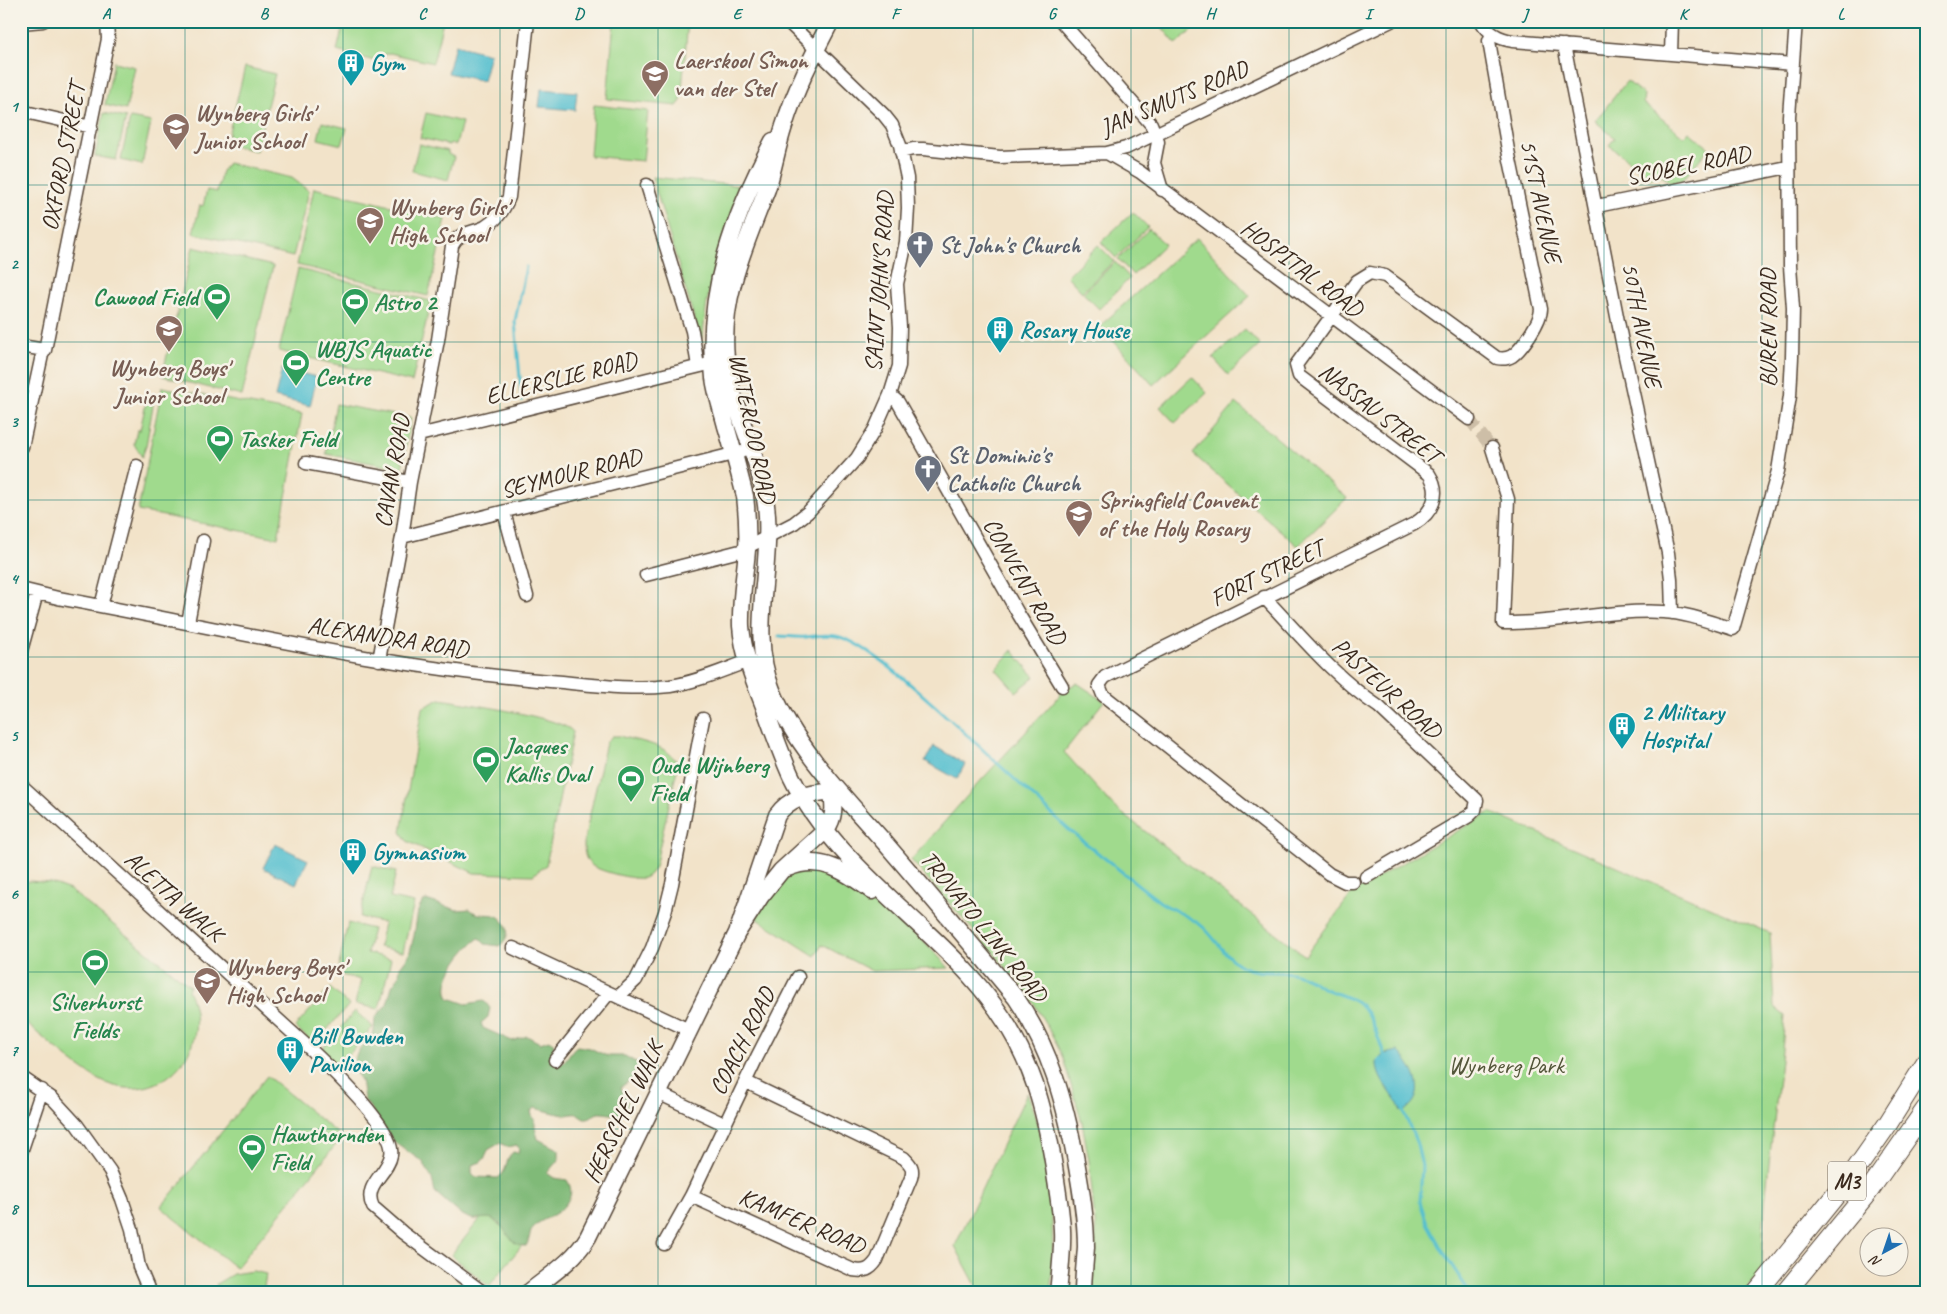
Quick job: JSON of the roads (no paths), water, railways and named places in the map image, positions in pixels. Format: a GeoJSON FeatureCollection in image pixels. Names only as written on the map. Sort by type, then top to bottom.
{"type":"FeatureCollection","features":[{"type":"Feature","properties":{"kind":"highway","name":"M3"},"geometry":{"type":"LineString","coordinates":[[1756,1293],[1852,1175],[1887,1125],[1926,1063]]}},
{"type":"Feature","properties":{"kind":"highway","name":"M3"},"geometry":{"type":"LineString","coordinates":[[1785,1293],[1868,1192],[1926,1109]]}},
{"type":"Feature","properties":{"kind":"main road","name":"WATERLOO ROAD"},"geometry":{"type":"LineString","coordinates":[[756,658],[741,627],[741,606],[747,548],[745,496],[716,388],[706,364],[712,344],[713,311],[718,279],[724,259],[752,186],[768,152],[783,127],[816,50],[831,21]]}},
{"type":"Feature","properties":{"kind":"main road","name":"WATERLOO ROAD"},"geometry":{"type":"LineString","coordinates":[[756,658],[762,620],[768,538],[766,501],[728,374],[725,342],[726,310],[736,269],[774,166],[783,127]]}},
{"type":"Feature","properties":{"kind":"main road","name":"TROVATO LINK ROAD"},"geometry":{"type":"LineString","coordinates":[[756,658],[786,717],[807,750],[1016,998],[1042,1041],[1063,1099],[1083,1198],[1086,1248],[1083,1293]]}},
{"type":"Feature","properties":{"kind":"main road","name":"TROVATO LINK ROAD"},"geometry":{"type":"LineString","coordinates":[[756,658],[782,754],[802,796],[826,830],[870,879],[953,957],[987,995],[1023,1052],[1034,1078],[1047,1125],[1060,1207],[1062,1231],[1058,1293]]}},
{"type":"Feature","properties":{"kind":"main road"},"geometry":{"type":"LineString","coordinates":[[786,717],[786,726],[792,740],[832,792],[855,817],[872,829]]}},
{"type":"Feature","properties":{"kind":"main road"},"geometry":{"type":"LineString","coordinates":[[802,796],[832,792]]}},
{"type":"Feature","properties":{"kind":"main road"},"geometry":{"type":"LineString","coordinates":[[826,830],[834,815],[832,792]]}},
{"type":"Feature","properties":{"kind":"main road","name":"HERSCHEL WALK"},"geometry":{"type":"LineString","coordinates":[[528,1293],[571,1259],[584,1243],[736,933],[772,824],[783,806],[802,796]]}},
{"type":"Feature","properties":{"kind":"main road","name":"HERSCHEL WALK"},"geometry":{"type":"LineString","coordinates":[[736,933],[761,896],[781,871],[826,830]]}},
{"type":"Feature","properties":{"kind":"main road"},"geometry":{"type":"LineString","coordinates":[[781,871],[806,862],[827,865],[849,876],[899,912],[910,916]]}},
{"type":"Feature","properties":{"kind":"street"},"geometry":{"type":"LineString","coordinates":[[21,23],[43,21]]}},
{"type":"Feature","properties":{"kind":"street","name":"OXFORD STREET"},"geometry":{"type":"LineString","coordinates":[[22,447],[42,355],[45,350],[91,127],[108,39],[107,21]]}},
{"type":"Feature","properties":{"kind":"street","name":"CAVAN ROAD"},"geometry":{"type":"LineString","coordinates":[[379,660],[402,537],[410,482],[438,340],[452,246],[459,236],[479,230],[492,222],[503,211],[509,197],[528,21]]}},
{"type":"Feature","properties":{"kind":"street","name":"SAINT JOHN'S ROAD"},"geometry":{"type":"LineString","coordinates":[[646,575],[740,551],[768,538],[800,519],[856,458],[868,442],[890,395],[899,366],[900,326],[897,284],[906,242],[908,208],[907,178],[894,130],[884,115],[787,21]]}},
{"type":"Feature","properties":{"kind":"street"},"geometry":{"type":"LineString","coordinates":[[1062,21],[1151,124],[1158,142],[1154,163],[1162,190]]}},
{"type":"Feature","properties":{"kind":"street","name":"JAN SMUTS ROAD"},"geometry":{"type":"LineString","coordinates":[[901,152],[923,149],[1000,158],[1107,154],[1126,148],[1391,21]]}},
{"type":"Feature","properties":{"kind":"street"},"geometry":{"type":"LineString","coordinates":[[1481,21],[1492,33],[1505,40],[1793,64]]}},
{"type":"Feature","properties":{"kind":"street"},"geometry":{"type":"LineString","coordinates":[[1671,54],[1672,21]]}},
{"type":"Feature","properties":{"kind":"street","name":"BUREN ROAD"},"geometry":{"type":"LineString","coordinates":[[1672,613],[1733,629],[1778,471],[1790,396],[1792,357],[1793,308],[1788,167],[1789,116],[1796,21]]}},
{"type":"Feature","properties":{"kind":"street","name":"51ST AVENUE"},"geometry":{"type":"LineString","coordinates":[[1331,316],[1361,278],[1370,273],[1380,274],[1389,278],[1493,357],[1499,359],[1508,358],[1516,353],[1538,322],[1541,309],[1508,150],[1489,41],[1492,33]]}},
{"type":"Feature","properties":{"kind":"street","name":"50TH AVENUE"},"geometry":{"type":"LineString","coordinates":[[1564,45],[1623,346],[1668,554],[1672,579],[1672,613]]}},
{"type":"Feature","properties":{"kind":"street"},"geometry":{"type":"LineString","coordinates":[[21,112],[91,127]]}},
{"type":"Feature","properties":{"kind":"street","name":"HOSPITAL ROAD"},"geometry":{"type":"LineString","coordinates":[[1107,154],[1130,165],[1469,419]]}},
{"type":"Feature","properties":{"kind":"street","name":"SCOBEL ROAD"},"geometry":{"type":"LineString","coordinates":[[1596,206],[1788,167]]}},
{"type":"Feature","properties":{"kind":"street"},"geometry":{"type":"LineString","coordinates":[[647,185],[692,331],[706,364]]}},
{"type":"Feature","properties":{"kind":"street","name":"NASSAU STREET"},"geometry":{"type":"LineString","coordinates":[[1331,316],[1297,361],[1297,373],[1426,471],[1434,483],[1436,495]]}},
{"type":"Feature","properties":{"kind":"street"},"geometry":{"type":"LineString","coordinates":[[21,346],[45,350]]}},
{"type":"Feature","properties":{"kind":"street","name":"ELLERSLIE ROAD"},"geometry":{"type":"LineString","coordinates":[[419,435],[706,364]]}},
{"type":"Feature","properties":{"kind":"street","name":"CONVENT ROAD"},"geometry":{"type":"LineString","coordinates":[[890,395],[898,402],[1019,615],[1062,686]]}},
{"type":"Feature","properties":{"kind":"street"},"geometry":{"type":"LineString","coordinates":[[1492,448],[1508,499],[1503,623],[1631,612],[1672,613]]}},
{"type":"Feature","properties":{"kind":"street","name":"SEYMOUR ROAD"},"geometry":{"type":"LineString","coordinates":[[402,537],[751,450]]}},
{"type":"Feature","properties":{"kind":"street"},"geometry":{"type":"LineString","coordinates":[[306,463],[410,482]]}},
{"type":"Feature","properties":{"kind":"street"},"geometry":{"type":"LineString","coordinates":[[101,606],[137,466]]}},
{"type":"Feature","properties":{"kind":"street","name":"FORT STREET"},"geometry":{"type":"LineString","coordinates":[[1353,882],[1346,882],[1329,874],[1103,695],[1099,685],[1105,677],[1414,524],[1430,510],[1436,495]]}},
{"type":"Feature","properties":{"kind":"street"},"geometry":{"type":"LineString","coordinates":[[504,512],[527,596]]}},
{"type":"Feature","properties":{"kind":"street"},"geometry":{"type":"LineString","coordinates":[[188,623],[203,541]]}},
{"type":"Feature","properties":{"kind":"street","name":"ALEXANDRA ROAD"},"geometry":{"type":"LineString","coordinates":[[21,589],[30,600],[101,606],[379,660],[524,678],[635,687],[680,684],[756,658]]}},
{"type":"Feature","properties":{"kind":"street","name":"PASTEUR ROAD"},"geometry":{"type":"LineString","coordinates":[[1264,597],[1326,662],[1362,696],[1379,707],[1473,794],[1477,800],[1475,810],[1469,816],[1366,878]]}},
{"type":"Feature","properties":{"kind":"street"},"geometry":{"type":"LineString","coordinates":[[21,652],[30,600]]}},
{"type":"Feature","properties":{"kind":"street"},"geometry":{"type":"LineString","coordinates":[[555,1060],[613,995],[636,980],[652,948],[665,912],[672,884],[704,719]]}},
{"type":"Feature","properties":{"kind":"street","name":"ALETTA WALK"},"geometry":{"type":"LineString","coordinates":[[21,785],[341,1078],[364,1105],[391,1144],[392,1154],[390,1161],[372,1186],[370,1202],[373,1207],[403,1233],[484,1293]]}},
{"type":"Feature","properties":{"kind":"street"},"geometry":{"type":"LineString","coordinates":[[513,948],[689,1030]]}},
{"type":"Feature","properties":{"kind":"street","name":"COACH ROAD"},"geometry":{"type":"LineString","coordinates":[[664,1244],[691,1196],[724,1124],[798,978]]}},
{"type":"Feature","properties":{"kind":"street"},"geometry":{"type":"LineString","coordinates":[[21,1077],[53,1098],[77,1125],[110,1171],[132,1229],[139,1267],[150,1293]]}},
{"type":"Feature","properties":{"kind":"street","name":"KAMFER ROAD"},"geometry":{"type":"LineString","coordinates":[[691,1196],[853,1270],[867,1271],[872,1268],[877,1260],[911,1178],[913,1172],[911,1165],[904,1158],[746,1082]]}},
{"type":"Feature","properties":{"kind":"street"},"geometry":{"type":"LineString","coordinates":[[21,1152],[42,1090]]}},
{"type":"Feature","properties":{"kind":"street","name":"COACH ROAD"},"geometry":{"type":"LineString","coordinates":[[658,1093],[724,1124]]}},
{"type":"Feature","properties":{"kind":"water"},"geometry":{"type":"Polygon","coordinates":[[[455,45],[490,54],[483,81],[448,73],[455,45]]]}},
{"type":"Feature","properties":{"kind":"water"},"geometry":{"type":"Polygon","coordinates":[[[541,89],[577,92],[575,110],[539,107],[541,89]]]}},
{"type":"Feature","properties":{"kind":"water","name":"WBJS Aquatic Centre"},"geometry":{"type":"Polygon","coordinates":[[[282,369],[317,377],[310,406],[275,397],[282,369]]]}},
{"type":"Feature","properties":{"kind":"water"},"geometry":{"type":"Polygon","coordinates":[[[934,746],[965,764],[957,779],[925,761],[934,746]]]}},
{"type":"Feature","properties":{"kind":"water"},"geometry":{"type":"Polygon","coordinates":[[[275,844],[308,860],[296,884],[263,868],[275,844]]]}},
{"type":"Feature","properties":{"kind":"water"},"geometry":{"type":"Polygon","coordinates":[[[1398,1051],[1408,1063],[1417,1084],[1415,1099],[1407,1109],[1401,1112],[1380,1076],[1377,1061],[1384,1054],[1398,1051]]]}},
{"type":"Feature","properties":{"kind":"waterway"},"geometry":{"type":"LineString","coordinates":[[522,401],[515,321],[526,267]]}},
{"type":"Feature","properties":{"kind":"waterway"},"geometry":{"type":"LineString","coordinates":[[779,636],[828,635],[848,640],[894,671],[948,718]]}},
{"type":"Feature","properties":{"kind":"waterway"},"geometry":{"type":"LineString","coordinates":[[951,720],[1069,830],[1160,902],[1203,927],[1231,959],[1243,967],[1256,971],[1286,972],[1300,975],[1323,988],[1358,1003],[1363,1007],[1371,1020],[1385,1057]]}},
{"type":"Feature","properties":{"kind":"waterway"},"geometry":{"type":"LineString","coordinates":[[1402,1108],[1417,1144],[1422,1166],[1420,1202],[1427,1223],[1470,1293]]}},
{"type":"Feature","properties":{"kind":"tunnel"},"geometry":{"type":"LineString","coordinates":[[1469,419],[1492,448]]}},
{"type":"Feature","properties":{"kind":"place","name":"Gym"},"geometry":{"type":"Point","coordinates":[351,87]}},
{"type":"Feature","properties":{"kind":"place","name":"Laerskool Simon van der Stel"},"geometry":{"type":"Point","coordinates":[655,98]}},
{"type":"Feature","properties":{"kind":"place","name":"Wynberg Girls' Junior School"},"geometry":{"type":"Point","coordinates":[176,151]}},
{"type":"Feature","properties":{"kind":"place","name":"Wynberg Girls' High School"},"geometry":{"type":"Point","coordinates":[370,245]}},
{"type":"Feature","properties":{"kind":"place","name":"St John's Church"},"geometry":{"type":"Point","coordinates":[920,269]}},
{"type":"Feature","properties":{"kind":"place","name":"Cawood Field"},"geometry":{"type":"Point","coordinates":[217,321]}},
{"type":"Feature","properties":{"kind":"place","name":"Astro 2"},"geometry":{"type":"Point","coordinates":[355,326]}},
{"type":"Feature","properties":{"kind":"place","name":"Wynberg Boys' Junior School"},"geometry":{"type":"Point","coordinates":[169,353]}},
{"type":"Feature","properties":{"kind":"place","name":"Rosary House"},"geometry":{"type":"Point","coordinates":[1000,354]}},
{"type":"Feature","properties":{"kind":"place","name":"WBJS Aquatic Centre"},"geometry":{"type":"Point","coordinates":[296,387]}},
{"type":"Feature","properties":{"kind":"place","name":"Tasker Field"},"geometry":{"type":"Point","coordinates":[220,463]}},
{"type":"Feature","properties":{"kind":"place","name":"St Dominic's Catholic Church"},"geometry":{"type":"Point","coordinates":[928,493]}},
{"type":"Feature","properties":{"kind":"place","name":"Springfield Convent of the Holy Rosary"},"geometry":{"type":"Point","coordinates":[1079,538]}},
{"type":"Feature","properties":{"kind":"place","name":"2 Military Hospital"},"geometry":{"type":"Point","coordinates":[1622,750]}},
{"type":"Feature","properties":{"kind":"place","name":"Jacques Kallis Oval"},"geometry":{"type":"Point","coordinates":[486,784]}},
{"type":"Feature","properties":{"kind":"place","name":"Oude Wijnberg Field"},"geometry":{"type":"Point","coordinates":[631,803]}},
{"type":"Feature","properties":{"kind":"place","name":"Gymnasium"},"geometry":{"type":"Point","coordinates":[353,876]}},
{"type":"Feature","properties":{"kind":"place","name":"Silverhurst Fields"},"geometry":{"type":"Point","coordinates":[95,987]}},
{"type":"Feature","properties":{"kind":"place","name":"Wynberg Boys' High School"},"geometry":{"type":"Point","coordinates":[207,1005]}},
{"type":"Feature","properties":{"kind":"place","name":"Bill Bowden Pavilion"},"geometry":{"type":"Point","coordinates":[290,1074]}},
{"type":"Feature","properties":{"kind":"place","name":"Hawthornden Field"},"geometry":{"type":"Point","coordinates":[252,1172]}},
{"type":"Feature","properties":{"kind":"park label","name":"Wynberg Park"},"geometry":{"type":"Point","coordinates":[1506,1065]}}]}
